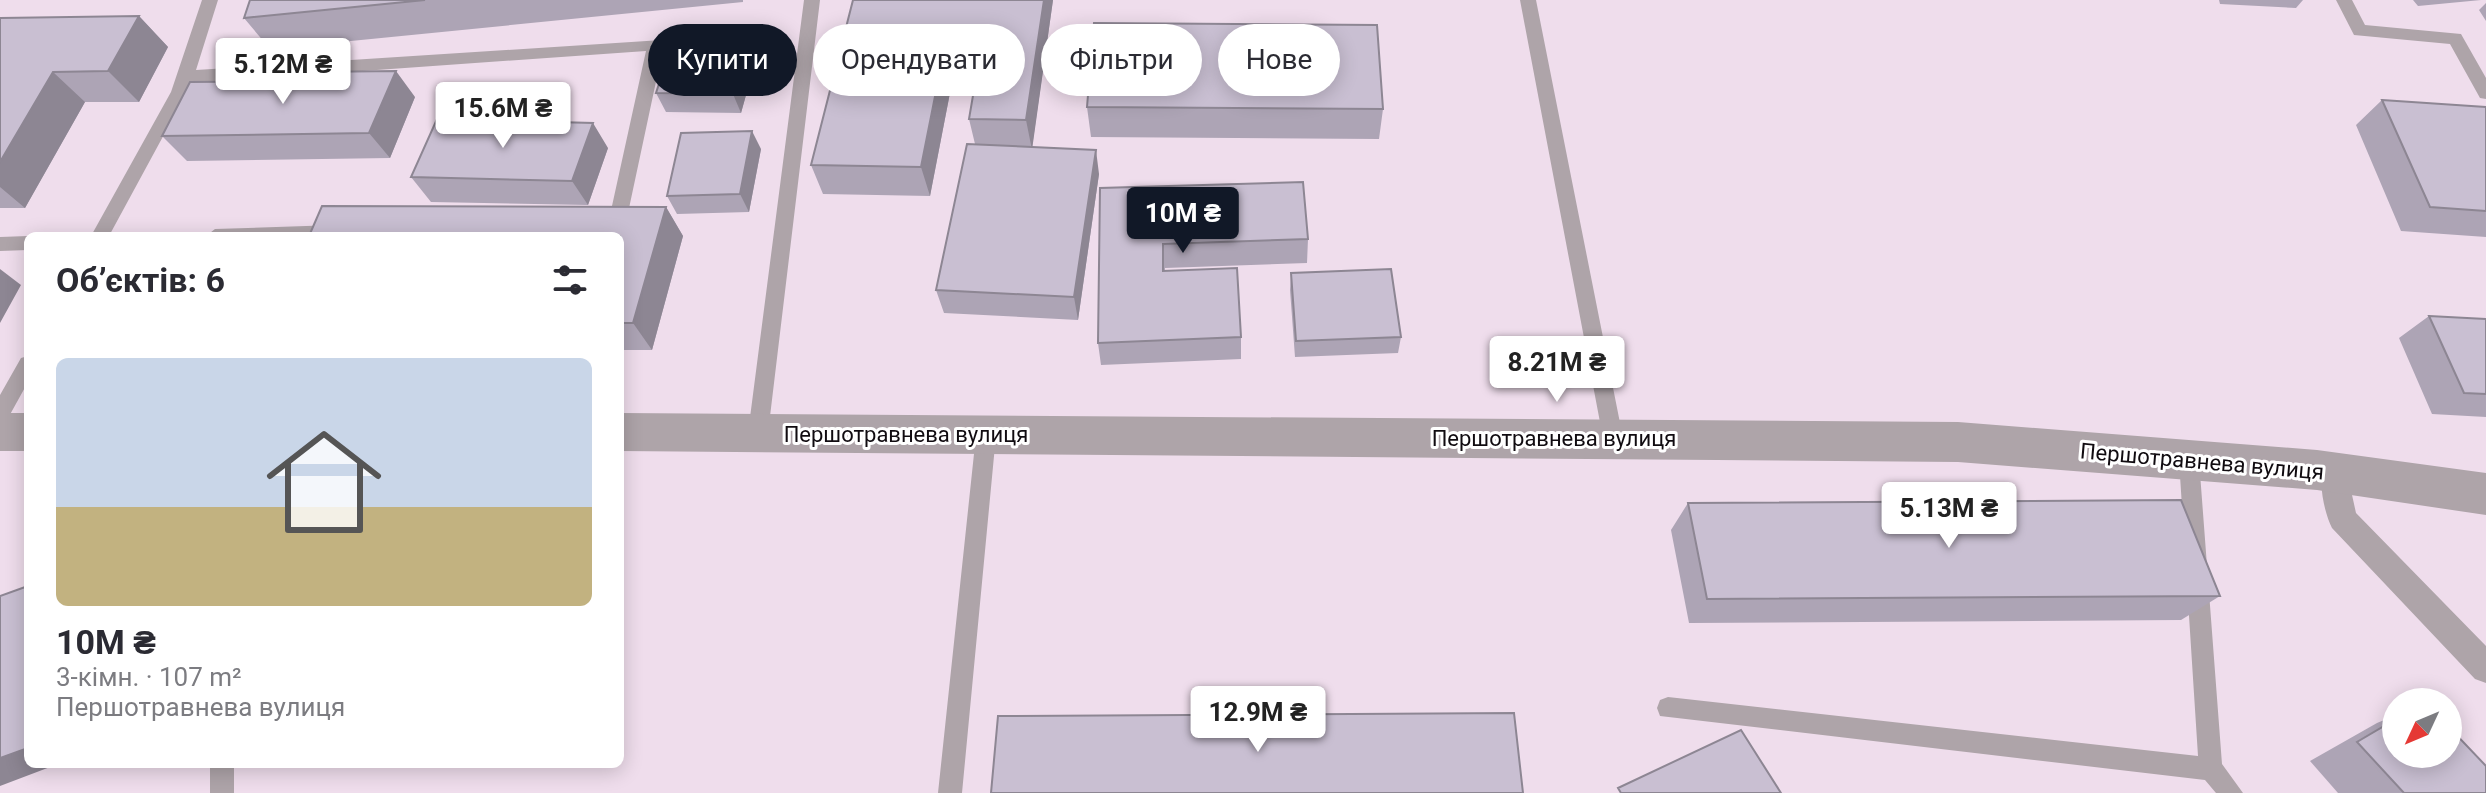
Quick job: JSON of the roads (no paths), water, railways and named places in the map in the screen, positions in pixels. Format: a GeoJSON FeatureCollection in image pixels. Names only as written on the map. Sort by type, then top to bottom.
{"type":"FeatureCollection","features":[{"type":"Feature","properties":{"kind":"street"},"geometry":{"type":"LineString","coordinates":[[0,432],[24,432]]}},
{"type":"Feature","properties":{"kind":"street","name":"Першотравнева вулиця"},"geometry":{"type":"LineString","coordinates":[[624,432],[1958,442],[2335,472],[2486,494]]}},
{"type":"Feature","properties":{"kind":"street"},"geometry":{"type":"LineString","coordinates":[[2335,472],[2342,519],[2486,668]]}},
{"type":"Feature","properties":{"kind":"lane"},"geometry":{"type":"LineString","coordinates":[[102,232],[180,92],[210,0]]}},
{"type":"Feature","properties":{"kind":"lane"},"geometry":{"type":"LineString","coordinates":[[758,433],[812,0]]}},
{"type":"Feature","properties":{"kind":"lane"},"geometry":{"type":"LineString","coordinates":[[1528,0],[1613,438]]}},
{"type":"Feature","properties":{"kind":"lane"},"geometry":{"type":"LineString","coordinates":[[2344,0],[2360,31],[2455,38],[2486,93]]}},
{"type":"Feature","properties":{"kind":"lane"},"geometry":{"type":"LineString","coordinates":[[185,77],[656,44],[618,222],[587,223]]}},
{"type":"Feature","properties":{"kind":"lane"},"geometry":{"type":"LineString","coordinates":[[326,232],[354,231]]}},
{"type":"Feature","properties":{"kind":"lane"},"geometry":{"type":"LineString","coordinates":[[0,244],[24,243]]}},
{"type":"Feature","properties":{"kind":"lane"},"geometry":{"type":"LineString","coordinates":[[0,414],[24,371]]}},
{"type":"Feature","properties":{"kind":"lane"},"geometry":{"type":"LineString","coordinates":[[950,793],[986,435]]}},
{"type":"Feature","properties":{"kind":"lane"},"geometry":{"type":"LineString","coordinates":[[2189,460],[2211,769],[2231,793]]}},
{"type":"Feature","properties":{"kind":"lane"},"geometry":{"type":"LineString","coordinates":[[1668,708],[2211,769]]}},
{"type":"Feature","properties":{"kind":"lane"},"geometry":{"type":"LineString","coordinates":[[222,768],[222,793]]}}]}
